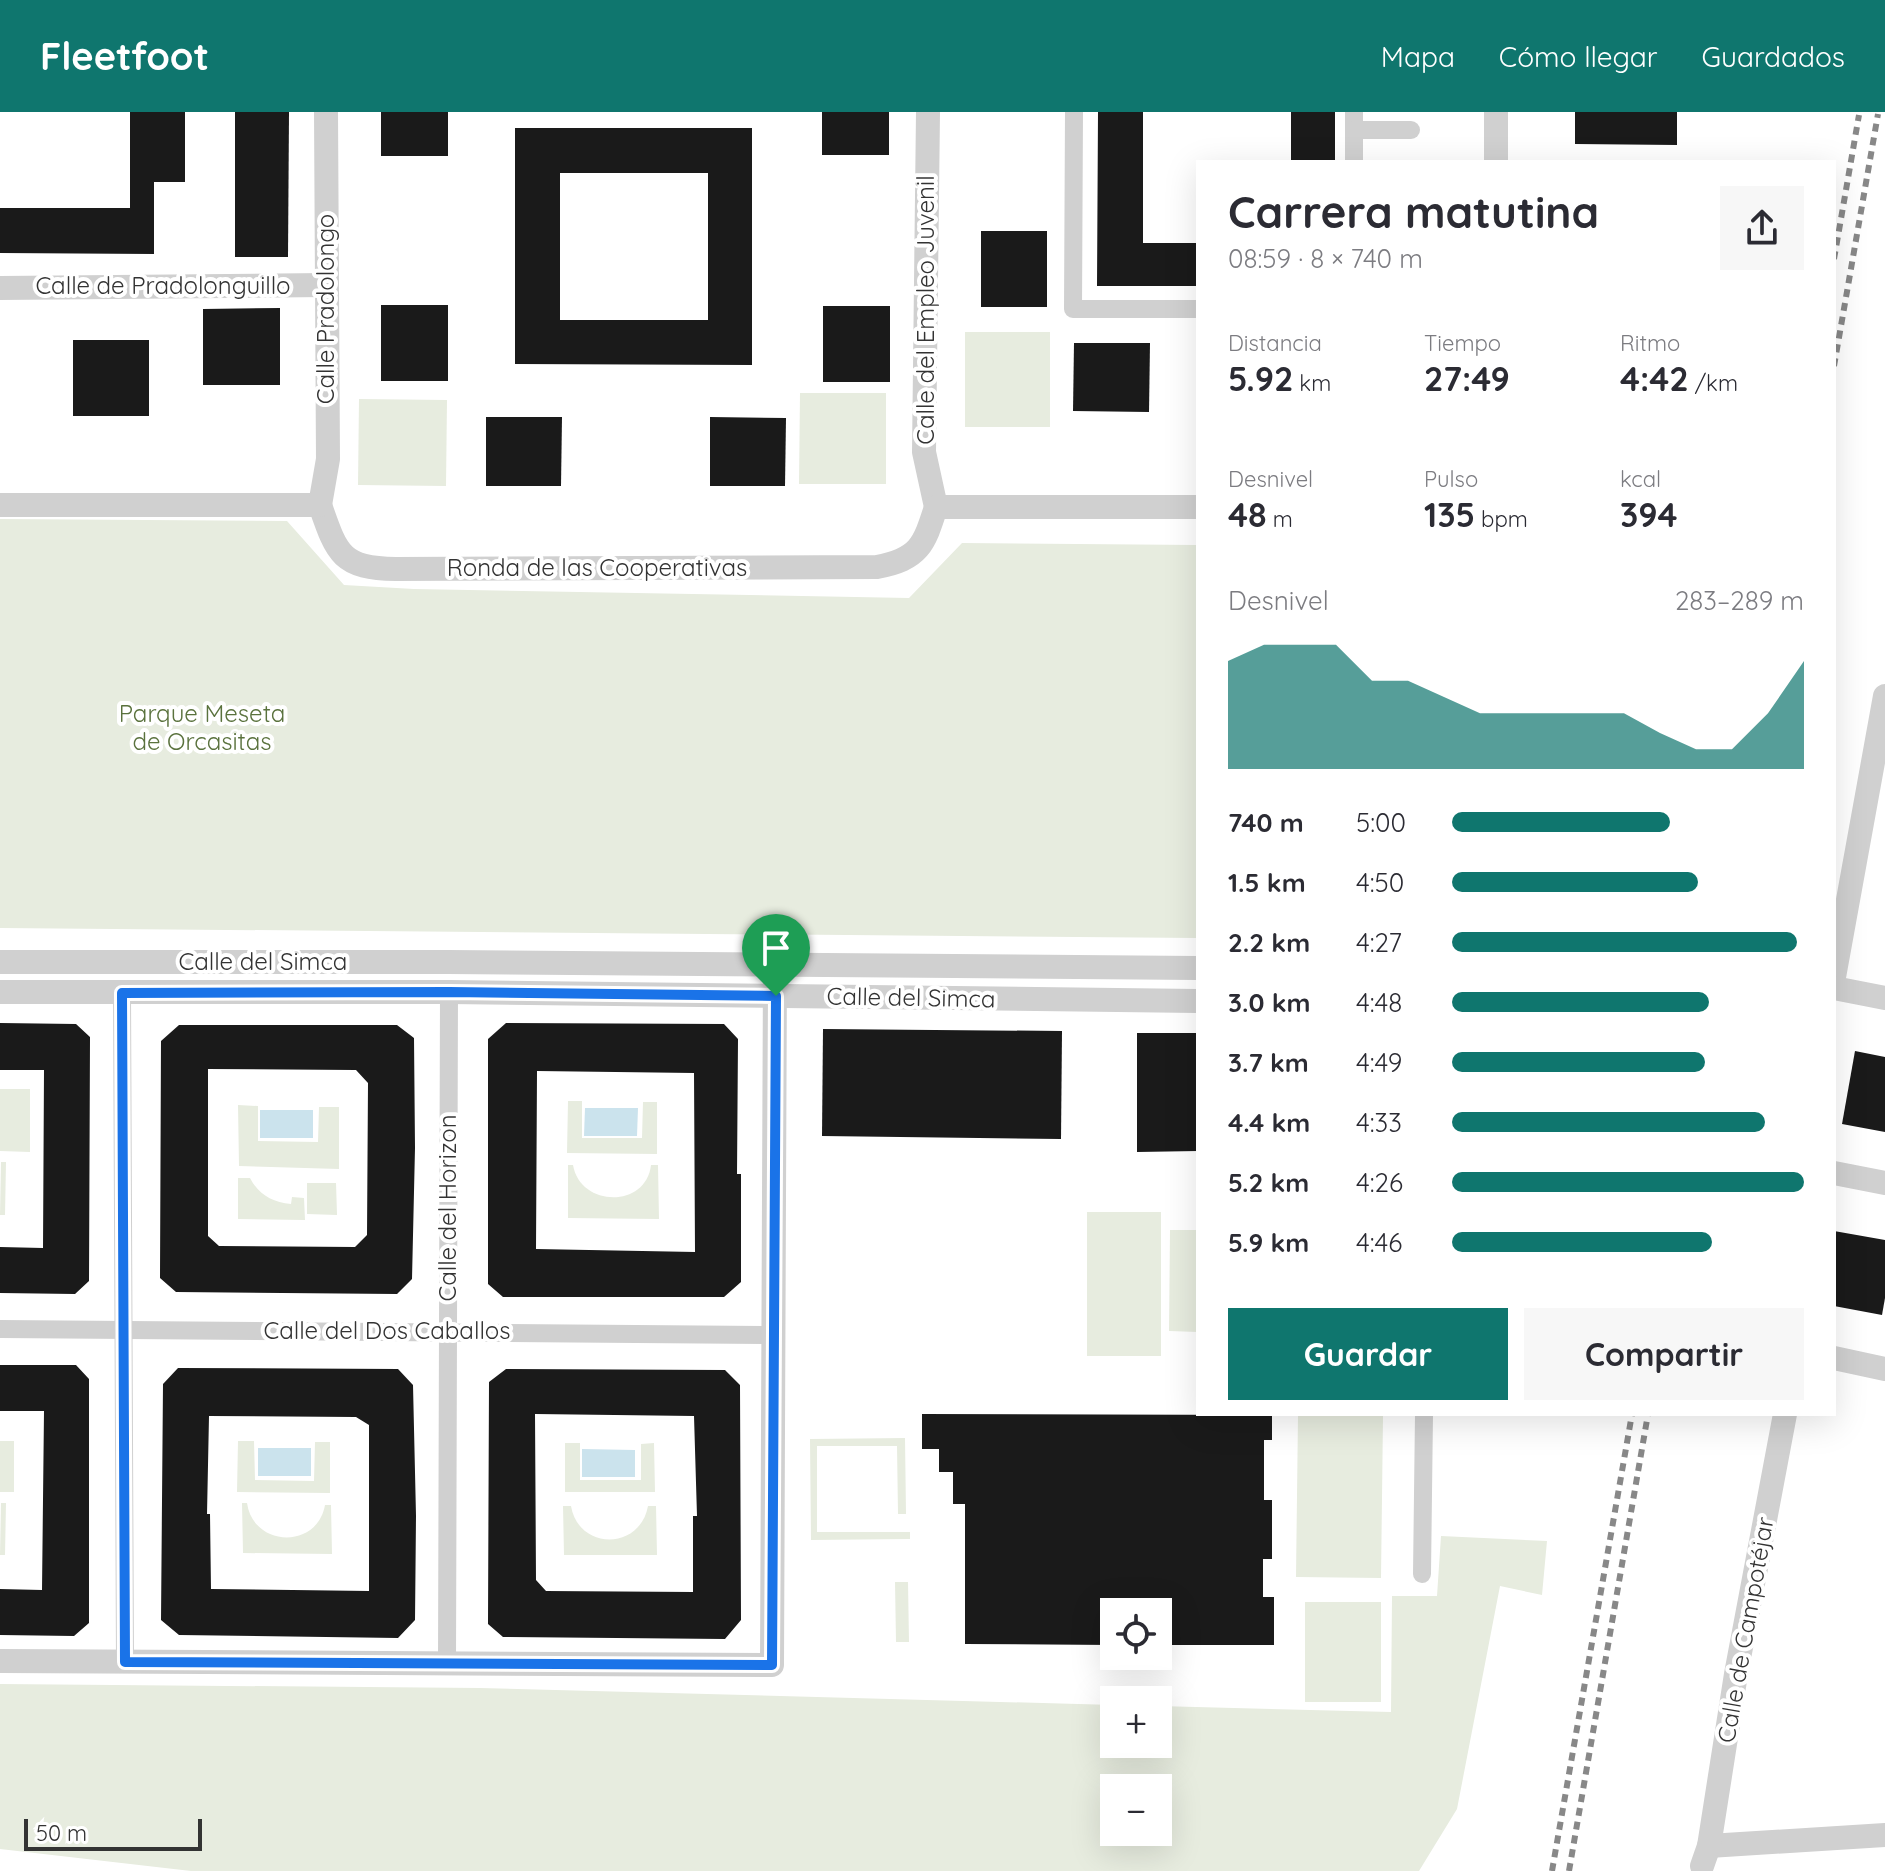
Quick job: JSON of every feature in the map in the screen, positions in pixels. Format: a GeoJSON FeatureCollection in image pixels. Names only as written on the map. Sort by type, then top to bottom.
{"type":"FeatureCollection","features":[{"type":"Feature","properties":{"kind":"street","name":"Calle Pradolongo"},"geometry":{"type":"LineString","coordinates":[[320,505],[328,459],[326,112]]}},
{"type":"Feature","properties":{"kind":"street","name":"Calle del Empleo Juvenil"},"geometry":{"type":"LineString","coordinates":[[928,112],[924,452],[936,507]]}},
{"type":"Feature","properties":{"kind":"street"},"geometry":{"type":"LineString","coordinates":[[1074,112],[1073,309],[1196,309]]}},
{"type":"Feature","properties":{"kind":"street"},"geometry":{"type":"LineString","coordinates":[[1496,112],[1496,160]]}},
{"type":"Feature","properties":{"kind":"street"},"geometry":{"type":"LineString","coordinates":[[1354,160],[1354,121],[1411,130]]}},
{"type":"Feature","properties":{"kind":"street","name":"Calle de Pradolonguillo"},"geometry":{"type":"LineString","coordinates":[[0,288],[325,285]]}},
{"type":"Feature","properties":{"kind":"street"},"geometry":{"type":"LineString","coordinates":[[0,505],[320,505]]}},
{"type":"Feature","properties":{"kind":"street","name":"Ronda de las Cooperativas"},"geometry":{"type":"LineString","coordinates":[[320,505],[332,539],[343,557],[366,569],[877,567],[901,562],[916,550],[926,538],[936,507]]}},
{"type":"Feature","properties":{"kind":"street"},"geometry":{"type":"LineString","coordinates":[[936,507],[1196,507]]}},
{"type":"Feature","properties":{"kind":"street"},"geometry":{"type":"LineString","coordinates":[[1836,969],[1874,819],[1885,696]]}},
{"type":"Feature","properties":{"kind":"street","name":"Calle del Simca"},"geometry":{"type":"LineString","coordinates":[[0,962],[1196,968]]}},
{"type":"Feature","properties":{"kind":"street"},"geometry":{"type":"LineString","coordinates":[[0,1661],[772,1665],[775,965]]}},
{"type":"Feature","properties":{"kind":"street"},"geometry":{"type":"LineString","coordinates":[[1836,988],[1885,998]]}},
{"type":"Feature","properties":{"kind":"street","name":"Calle del Simca"},"geometry":{"type":"LineString","coordinates":[[0,992],[449,992],[1196,1001]]}},
{"type":"Feature","properties":{"kind":"street","name":"Calle del Horizon"},"geometry":{"type":"LineString","coordinates":[[447,1664],[449,992]]}},
{"type":"Feature","properties":{"kind":"street"},"geometry":{"type":"LineString","coordinates":[[122,993],[125,1662]]}},
{"type":"Feature","properties":{"kind":"street"},"geometry":{"type":"LineString","coordinates":[[1836,1173],[1885,1183]]}},
{"type":"Feature","properties":{"kind":"street","name":"Calle del Dos Caballos"},"geometry":{"type":"LineString","coordinates":[[0,1329],[773,1335]]}},
{"type":"Feature","properties":{"kind":"street"},"geometry":{"type":"LineString","coordinates":[[1836,1358],[1885,1369]]}},
{"type":"Feature","properties":{"kind":"street"},"geometry":{"type":"LineString","coordinates":[[1422,1574],[1424,1416]]}},
{"type":"Feature","properties":{"kind":"street","name":"Calle de Campotéjar"},"geometry":{"type":"LineString","coordinates":[[1785,1416],[1705,1856],[1885,1835]]}},
{"type":"Feature","properties":{"kind":"green space"},"geometry":{"type":"Polygon","coordinates":[[[965,332],[1050,332],[1050,427],[965,427],[965,332]]]}},
{"type":"Feature","properties":{"kind":"green space"},"geometry":{"type":"Polygon","coordinates":[[[800,393],[886,393],[886,484],[799,484],[800,393]]]}},
{"type":"Feature","properties":{"kind":"green space"},"geometry":{"type":"Polygon","coordinates":[[[359,399],[447,400],[446,486],[358,485],[359,399]]]}},
{"type":"Feature","properties":{"kind":"green space","name":"Parque Meseta de Orcasitas"},"geometry":{"type":"Polygon","coordinates":[[[0,519],[287,521],[344,585],[414,589],[909,598],[962,543],[1196,545],[1196,938],[0,928],[0,519]]]}},
{"type":"Feature","properties":{"kind":"green space"},"geometry":{"type":"Polygon","coordinates":[[[0,1089],[30,1089],[30,1152],[0,1151],[0,1089]]]}},
{"type":"Feature","properties":{"kind":"green space"},"geometry":{"type":"Polygon","coordinates":[[[568,1101],[582,1101],[582,1138],[642,1138],[643,1102],[657,1102],[657,1154],[567,1153],[568,1101]]]}},
{"type":"Feature","properties":{"kind":"green space"},"geometry":{"type":"Polygon","coordinates":[[[238,1105],[258,1106],[258,1141],[318,1142],[319,1107],[339,1107],[339,1169],[239,1166],[238,1105]]]}},
{"type":"Feature","properties":{"kind":"green space"},"geometry":{"type":"Polygon","coordinates":[[[1,1162],[6,1162],[5,1215],[0,1215],[1,1162]]]}},
{"type":"Feature","properties":{"kind":"green space"},"geometry":{"type":"Polygon","coordinates":[[[568,1165],[573,1165],[578,1179],[587,1189],[613,1197],[638,1189],[651,1165],[658,1165],[659,1219],[568,1218],[568,1165]]]}},
{"type":"Feature","properties":{"kind":"green space"},"geometry":{"type":"Polygon","coordinates":[[[238,1178],[250,1178],[262,1193],[278,1201],[291,1204],[292,1197],[304,1198],[305,1220],[238,1219],[238,1178]]]}},
{"type":"Feature","properties":{"kind":"green space"},"geometry":{"type":"Polygon","coordinates":[[[307,1183],[336,1183],[337,1215],[307,1214],[307,1183]]]}},
{"type":"Feature","properties":{"kind":"green space"},"geometry":{"type":"Polygon","coordinates":[[[1087,1212],[1161,1212],[1161,1356],[1087,1356],[1087,1212]]]}},
{"type":"Feature","properties":{"kind":"green space"},"geometry":{"type":"Polygon","coordinates":[[[1170,1230],[1196,1230],[1196,1332],[1169,1331],[1170,1230]]]}},
{"type":"Feature","properties":{"kind":"green space"},"geometry":{"type":"Polygon","coordinates":[[[1298,1416],[1383,1416],[1381,1578],[1296,1577],[1298,1416]]]}},
{"type":"Feature","properties":{"kind":"green space"},"geometry":{"type":"Polygon","coordinates":[[[905,1438],[906,1514],[898,1514],[897,1446],[817,1446],[817,1532],[910,1532],[910,1539],[811,1540],[810,1439],[905,1438]]]}},
{"type":"Feature","properties":{"kind":"green space"},"geometry":{"type":"Polygon","coordinates":[[[0,1441],[14,1441],[14,1492],[0,1492],[0,1441]]]}},
{"type":"Feature","properties":{"kind":"green space"},"geometry":{"type":"Polygon","coordinates":[[[238,1441],[254,1441],[255,1480],[314,1481],[315,1442],[330,1442],[330,1493],[237,1492],[238,1441]]]}},
{"type":"Feature","properties":{"kind":"green space"},"geometry":{"type":"Polygon","coordinates":[[[565,1443],[580,1443],[580,1480],[641,1480],[641,1444],[654,1443],[655,1492],[565,1492],[565,1443]]]}},
{"type":"Feature","properties":{"kind":"green space"},"geometry":{"type":"Polygon","coordinates":[[[1,1503],[6,1503],[5,1555],[0,1555],[1,1503]]]}},
{"type":"Feature","properties":{"kind":"green space"},"geometry":{"type":"Polygon","coordinates":[[[242,1503],[247,1503],[252,1518],[261,1528],[272,1535],[285,1537],[298,1536],[310,1530],[320,1520],[325,1505],[331,1505],[332,1554],[243,1553],[242,1503]]]}},
{"type":"Feature","properties":{"kind":"green space"},"geometry":{"type":"Polygon","coordinates":[[[563,1506],[571,1506],[576,1520],[585,1531],[609,1539],[634,1531],[643,1521],[648,1506],[656,1506],[657,1555],[564,1555],[563,1506]]]}},
{"type":"Feature","properties":{"kind":"green space"},"geometry":{"type":"Polygon","coordinates":[[[1441,1536],[1547,1541],[1542,1595],[1500,1586],[1457,1809],[1419,1871],[191,1871],[0,1849],[0,1684],[480,1688],[1100,1705],[1100,1758],[1172,1758],[1172,1706],[1391,1712],[1392,1596],[1437,1596],[1441,1536]]]}},
{"type":"Feature","properties":{"kind":"green space"},"geometry":{"type":"Polygon","coordinates":[[[895,1582],[908,1582],[909,1642],[896,1642],[895,1582]]]}},
{"type":"Feature","properties":{"kind":"green space"},"geometry":{"type":"Polygon","coordinates":[[[1305,1602],[1381,1602],[1381,1702],[1305,1702],[1305,1602]]]}},
{"type":"Feature","properties":{"kind":"water"},"geometry":{"type":"Polygon","coordinates":[[[585,1108],[638,1108],[637,1136],[584,1136],[585,1108]]]}},
{"type":"Feature","properties":{"kind":"water"},"geometry":{"type":"Polygon","coordinates":[[[260,1110],[313,1110],[313,1138],[260,1138],[260,1110]]]}},
{"type":"Feature","properties":{"kind":"water"},"geometry":{"type":"Polygon","coordinates":[[[258,1448],[311,1448],[311,1476],[258,1476],[258,1448]]]}},
{"type":"Feature","properties":{"kind":"water"},"geometry":{"type":"Polygon","coordinates":[[[582,1449],[635,1450],[635,1477],[582,1477],[582,1449]]]}},
{"type":"Feature","properties":{"kind":"building"},"geometry":{"type":"Polygon","coordinates":[[[130,112],[185,112],[185,182],[154,182],[154,254],[0,253],[0,208],[130,208],[130,112]]]}},
{"type":"Feature","properties":{"kind":"building"},"geometry":{"type":"Polygon","coordinates":[[[235,112],[289,112],[288,257],[235,257],[235,112]]]}},
{"type":"Feature","properties":{"kind":"building"},"geometry":{"type":"Polygon","coordinates":[[[381,112],[448,112],[448,156],[381,156],[381,112]]]}},
{"type":"Feature","properties":{"kind":"building"},"geometry":{"type":"Polygon","coordinates":[[[822,112],[889,112],[889,155],[822,155],[822,112]]]}},
{"type":"Feature","properties":{"kind":"building"},"geometry":{"type":"Polygon","coordinates":[[[1098,112],[1143,112],[1143,243],[1196,243],[1196,286],[1097,286],[1098,112]]]}},
{"type":"Feature","properties":{"kind":"building"},"geometry":{"type":"Polygon","coordinates":[[[1291,112],[1335,112],[1335,160],[1291,160],[1291,112]]]}},
{"type":"Feature","properties":{"kind":"building"},"geometry":{"type":"Polygon","coordinates":[[[1575,112],[1677,112],[1677,145],[1575,144],[1575,112]]]}},
{"type":"Feature","properties":{"kind":"building"},"geometry":{"type":"Polygon","coordinates":[[[515,128],[752,128],[752,365],[515,364],[515,128]],[[560,173],[560,320],[708,320],[708,173],[560,173]]]}},
{"type":"Feature","properties":{"kind":"building"},"geometry":{"type":"Polygon","coordinates":[[[981,231],[1047,231],[1047,307],[981,307],[981,231]]]}},
{"type":"Feature","properties":{"kind":"building"},"geometry":{"type":"Polygon","coordinates":[[[381,305],[448,305],[448,381],[381,381],[381,305]]]}},
{"type":"Feature","properties":{"kind":"building"},"geometry":{"type":"Polygon","coordinates":[[[823,306],[890,306],[890,382],[823,382],[823,306]]]}},
{"type":"Feature","properties":{"kind":"building"},"geometry":{"type":"Polygon","coordinates":[[[280,308],[280,385],[203,385],[203,309],[280,308]]]}},
{"type":"Feature","properties":{"kind":"building"},"geometry":{"type":"Polygon","coordinates":[[[73,340],[149,340],[149,416],[73,416],[73,340]]]}},
{"type":"Feature","properties":{"kind":"building"},"geometry":{"type":"Polygon","coordinates":[[[1074,343],[1150,343],[1149,412],[1073,411],[1074,343]]]}},
{"type":"Feature","properties":{"kind":"building"},"geometry":{"type":"Polygon","coordinates":[[[486,417],[562,417],[561,486],[486,486],[486,417]]]}},
{"type":"Feature","properties":{"kind":"building"},"geometry":{"type":"Polygon","coordinates":[[[710,417],[786,418],[785,486],[710,486],[710,417]]]}},
{"type":"Feature","properties":{"kind":"building"},"geometry":{"type":"Polygon","coordinates":[[[0,1023],[76,1024],[90,1037],[89,1281],[75,1294],[0,1293],[0,1247],[43,1248],[44,1070],[0,1070],[0,1023]]]}},
{"type":"Feature","properties":{"kind":"building"},"geometry":{"type":"Polygon","coordinates":[[[506,1023],[724,1024],[738,1039],[737,1174],[741,1174],[741,1282],[724,1297],[503,1297],[488,1284],[488,1039],[506,1023]],[[537,1071],[536,1249],[695,1252],[694,1073],[537,1071]]]}},
{"type":"Feature","properties":{"kind":"building"},"geometry":{"type":"Polygon","coordinates":[[[179,1025],[397,1025],[414,1038],[412,1279],[397,1294],[176,1292],[160,1278],[161,1041],[179,1025]],[[208,1069],[208,1236],[219,1246],[355,1247],[367,1235],[368,1083],[356,1070],[208,1069]]]}},
{"type":"Feature","properties":{"kind":"building"},"geometry":{"type":"Polygon","coordinates":[[[823,1029],[1062,1031],[1061,1139],[822,1136],[823,1029]]]}},
{"type":"Feature","properties":{"kind":"building"},"geometry":{"type":"Polygon","coordinates":[[[1137,1033],[1196,1033],[1196,1151],[1137,1152],[1137,1033]]]}},
{"type":"Feature","properties":{"kind":"building"},"geometry":{"type":"Polygon","coordinates":[[[1855,1051],[1885,1057],[1885,1132],[1842,1124],[1855,1051]]]}},
{"type":"Feature","properties":{"kind":"building"},"geometry":{"type":"Polygon","coordinates":[[[1836,1231],[1885,1240],[1882,1315],[1836,1306],[1836,1231]]]}},
{"type":"Feature","properties":{"kind":"building"},"geometry":{"type":"Polygon","coordinates":[[[0,1365],[76,1365],[89,1379],[89,1623],[74,1636],[0,1635],[0,1589],[42,1590],[44,1411],[0,1411],[0,1365]]]}},
{"type":"Feature","properties":{"kind":"building"},"geometry":{"type":"Polygon","coordinates":[[[178,1368],[398,1369],[413,1385],[415,1620],[398,1638],[179,1635],[161,1620],[163,1384],[178,1368]],[[209,1416],[207,1514],[210,1514],[211,1589],[369,1591],[369,1425],[356,1417],[209,1416]]]}},
{"type":"Feature","properties":{"kind":"building"},"geometry":{"type":"Polygon","coordinates":[[[506,1369],[725,1370],[740,1385],[741,1620],[725,1639],[503,1637],[488,1624],[489,1382],[506,1369]],[[535,1414],[536,1580],[546,1591],[693,1592],[693,1516],[697,1516],[694,1416],[535,1414]]]}},
{"type":"Feature","properties":{"kind":"building"},"geometry":{"type":"Polygon","coordinates":[[[922,1414],[1272,1416],[1272,1440],[1264,1440],[1264,1500],[1272,1500],[1272,1559],[1263,1559],[1263,1597],[1274,1597],[1274,1645],[1172,1645],[1172,1598],[1100,1598],[1100,1645],[965,1644],[965,1504],[953,1504],[953,1472],[939,1472],[939,1449],[922,1449],[922,1414]]]}},
{"type":"Feature","properties":{"kind":"railway"},"geometry":{"type":"LineString","coordinates":[[1836,355],[1878,114]]}},
{"type":"Feature","properties":{"kind":"railway"},"geometry":{"type":"LineString","coordinates":[[1836,247],[1859,115]]}},
{"type":"Feature","properties":{"kind":"railway"},"geometry":{"type":"LineString","coordinates":[[1552,1871],[1632,1416]]}},
{"type":"Feature","properties":{"kind":"railway"},"geometry":{"type":"LineString","coordinates":[[1569,1871],[1648,1416]]}},
{"type":"Feature","properties":{"kind":"route"},"geometry":{"type":"LineString","coordinates":[[449,992],[776,996],[772,1665],[125,1662],[122,993],[449,992]]}}]}
